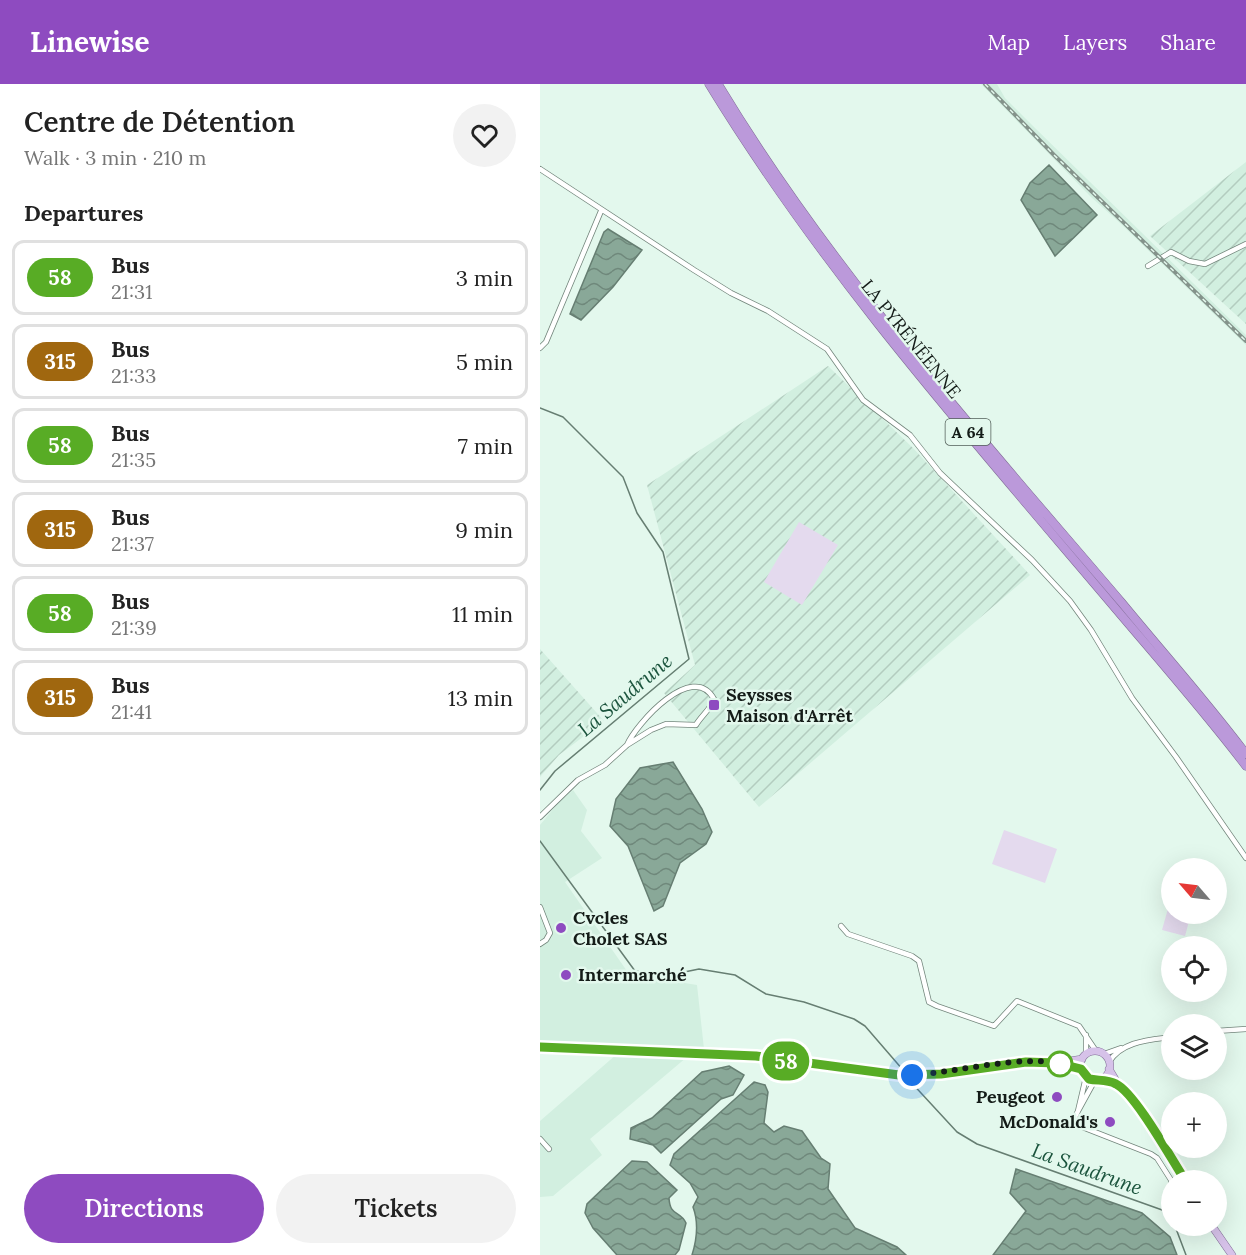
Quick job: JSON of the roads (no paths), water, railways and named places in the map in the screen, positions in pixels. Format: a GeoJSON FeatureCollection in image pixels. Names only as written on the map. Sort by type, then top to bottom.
{"type":"FeatureCollection","features":[{"type":"Feature","properties":{"kind":"highway","name":"LA PYRÉNÉENNE"},"geometry":{"type":"LineString","coordinates":[[709,84],[767,175],[846,284],[1246,766]]}},
{"type":"Feature","properties":{"kind":"highway","name":"LA PYRÉNÉENNE"},"geometry":{"type":"LineString","coordinates":[[718,84],[786,189],[852,280],[1246,754]]}},
{"type":"Feature","properties":{"kind":"main road"},"geometry":{"type":"LineString","coordinates":[[540,1047],[756,1056],[899,1075],[941,1074],[1026,1062],[1057,1063],[1081,1069],[1086,1077],[1118,1084]]}},
{"type":"Feature","properties":{"kind":"main road"},"geometry":{"type":"LineString","coordinates":[[1057,1063],[1084,1057],[1096,1051],[1104,1054],[1118,1084],[1148,1121],[1179,1170]]}},
{"type":"Feature","properties":{"kind":"main road"},"geometry":{"type":"LineString","coordinates":[[1081,1069],[1084,1057]]}},
{"type":"Feature","properties":{"kind":"main road"},"geometry":{"type":"LineString","coordinates":[[1098,1079],[1109,1065]]}},
{"type":"Feature","properties":{"kind":"main road"},"geometry":{"type":"LineString","coordinates":[[1219,1236],[1232,1255]]}},
{"type":"Feature","properties":{"kind":"street"},"geometry":{"type":"LineString","coordinates":[[540,170],[719,286],[763,308],[831,353],[862,400],[910,435],[953,487],[1032,560],[1070,601],[1091,630],[1132,698],[1246,858]]}},
{"type":"Feature","properties":{"kind":"street"},"geometry":{"type":"LineString","coordinates":[[540,348],[546,342],[561,309],[601,211]]}},
{"type":"Feature","properties":{"kind":"street"},"geometry":{"type":"LineString","coordinates":[[1148,266],[1171,252],[1198,264],[1208,264],[1246,244]]}},
{"type":"Feature","properties":{"kind":"street"},"geometry":{"type":"LineString","coordinates":[[540,817],[578,780],[605,765],[627,745],[651,730],[666,724],[696,725],[712,705],[714,699],[712,695],[697,687],[673,695],[659,704],[640,722],[627,745]]}},
{"type":"Feature","properties":{"kind":"street"},"geometry":{"type":"LineString","coordinates":[[540,907],[550,933],[540,944]]}},
{"type":"Feature","properties":{"kind":"street"},"geometry":{"type":"LineString","coordinates":[[841,926],[848,934],[912,956],[919,961],[929,1002],[936,1006],[994,1026],[1017,1001],[1079,1026],[1096,1051]]}},
{"type":"Feature","properties":{"kind":"street"},"geometry":{"type":"LineString","coordinates":[[1227,1030],[1246,1029]]}},
{"type":"Feature","properties":{"kind":"street"},"geometry":{"type":"LineString","coordinates":[[1084,1057],[1086,1035]]}},
{"type":"Feature","properties":{"kind":"street"},"geometry":{"type":"LineString","coordinates":[[1104,1054],[1143,1041],[1161,1039]]}},
{"type":"Feature","properties":{"kind":"street"},"geometry":{"type":"LineString","coordinates":[[1109,1065],[1114,1055],[1123,1048]]}},
{"type":"Feature","properties":{"kind":"street"},"geometry":{"type":"LineString","coordinates":[[1078,1111],[1086,1077]]}},
{"type":"Feature","properties":{"kind":"street"},"geometry":{"type":"LineString","coordinates":[[1098,1079],[1074,1119],[1077,1125],[1154,1155],[1164,1170]]}},
{"type":"Feature","properties":{"kind":"street"},"geometry":{"type":"LineString","coordinates":[[540,1139],[549,1149]]}},
{"type":"Feature","properties":{"kind":"water"},"geometry":{"type":"Polygon","coordinates":[[[1049,165],[1097,215],[1055,256],[1021,200],[1030,183],[1049,165]]]}},
{"type":"Feature","properties":{"kind":"water"},"geometry":{"type":"Polygon","coordinates":[[[608,229],[642,250],[613,287],[581,320],[570,314],[604,232],[608,229]]]}},
{"type":"Feature","properties":{"kind":"water"},"geometry":{"type":"Polygon","coordinates":[[[673,762],[702,809],[712,832],[706,844],[680,863],[663,906],[654,911],[628,846],[610,826],[616,799],[640,768],[673,762]]]}},
{"type":"Feature","properties":{"kind":"water"},"geometry":{"type":"Polygon","coordinates":[[[729,1066],[744,1075],[733,1095],[721,1099],[661,1153],[653,1145],[630,1139],[631,1128],[652,1118],[702,1072],[729,1066]]]}},
{"type":"Feature","properties":{"kind":"water"},"geometry":{"type":"Polygon","coordinates":[[[754,1082],[765,1085],[768,1092],[764,1123],[774,1132],[784,1126],[802,1131],[821,1158],[830,1164],[828,1189],[855,1228],[897,1247],[906,1255],[692,1255],[697,1231],[693,1207],[698,1197],[690,1183],[670,1165],[674,1154],[754,1082]]]}},
{"type":"Feature","properties":{"kind":"water"},"geometry":{"type":"Polygon","coordinates":[[[632,1161],[647,1162],[677,1190],[669,1198],[671,1208],[686,1223],[679,1250],[675,1255],[617,1255],[593,1228],[585,1213],[587,1204],[632,1161]]]}},
{"type":"Feature","properties":{"kind":"water"},"geometry":{"type":"Polygon","coordinates":[[[1016,1169],[1142,1213],[1161,1229],[1161,1236],[1170,1237],[1177,1255],[993,1255],[1026,1211],[1010,1193],[1016,1169]]]}},
{"type":"Feature","properties":{"kind":"waterway","name":"La Saudrune"},"geometry":{"type":"LineString","coordinates":[[540,408],[563,417],[623,477],[637,513],[663,552],[689,659],[555,771],[540,790]]}},
{"type":"Feature","properties":{"kind":"waterway","name":"La Saudrune"},"geometry":{"type":"LineString","coordinates":[[540,841],[635,971],[665,976],[699,969],[735,975],[766,994],[804,1002],[854,1019],[865,1026],[903,1070]]}},
{"type":"Feature","properties":{"kind":"waterway","name":"La Saudrune"},"geometry":{"type":"LineString","coordinates":[[909,1080],[957,1132],[977,1144],[1161,1210]]}},
{"type":"Feature","properties":{"kind":"waterway","name":"La Saudrune"},"geometry":{"type":"LineString","coordinates":[[1179,1236],[1186,1255]]}},
{"type":"Feature","properties":{"kind":"railway"},"geometry":{"type":"LineString","coordinates":[[985,84],[1054,155],[1246,341]]}},
{"type":"Feature","properties":{"kind":"place","name":"Seysses Maison d'Arrêt"},"geometry":{"type":"Point","coordinates":[714,705]}},
{"type":"Feature","properties":{"kind":"place","name":"Cvcles Cholet SAS"},"geometry":{"type":"Point","coordinates":[561,928]}},
{"type":"Feature","properties":{"kind":"place","name":"Intermarché"},"geometry":{"type":"Point","coordinates":[566,975]}},
{"type":"Feature","properties":{"kind":"place","name":"Peugeot"},"geometry":{"type":"Point","coordinates":[1057,1097]}},
{"type":"Feature","properties":{"kind":"place","name":"McDonald's"},"geometry":{"type":"Point","coordinates":[1110,1122]}}]}
